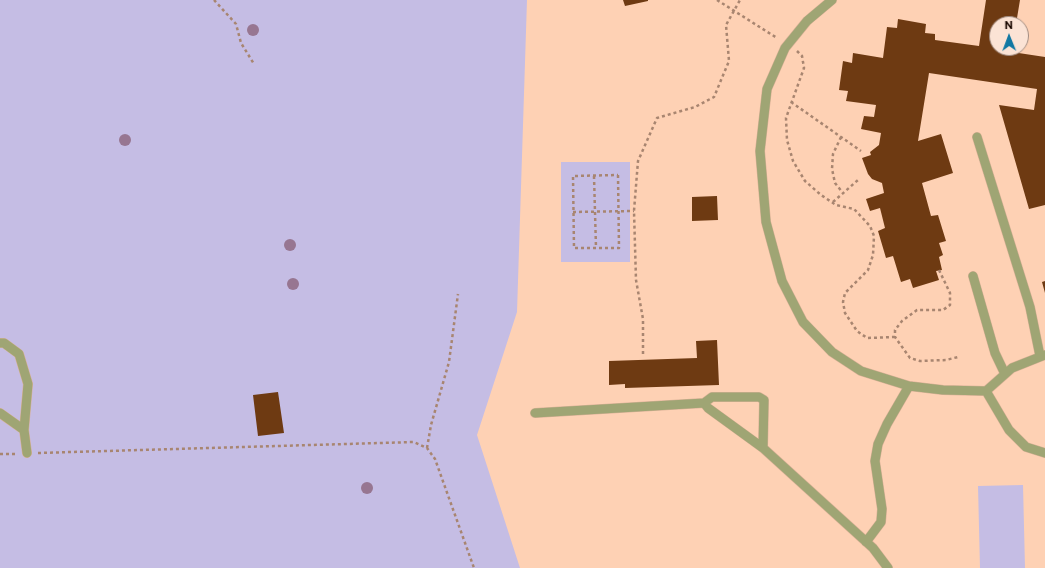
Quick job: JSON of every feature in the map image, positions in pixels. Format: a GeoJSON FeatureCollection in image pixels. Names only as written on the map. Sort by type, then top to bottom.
{"type":"FeatureCollection","features":[{"type":"Feature","properties":{"kind":"lane"},"geometry":{"type":"LineString","coordinates":[[832,0],[807,21],[785,48],[767,89],[760,151],[766,222],[782,281],[803,322],[832,352],[861,370],[910,386],[943,390],[986,391],[1012,368],[1042,355],[1030,307],[978,137]]}},
{"type":"Feature","properties":{"kind":"lane"},"geometry":{"type":"LineString","coordinates":[[972,276],[995,353],[1005,374]]}},
{"type":"Feature","properties":{"kind":"lane"},"geometry":{"type":"LineString","coordinates":[[0,343],[4,343],[19,354],[28,384],[24,430],[27,453]]}},
{"type":"Feature","properties":{"kind":"lane"},"geometry":{"type":"LineString","coordinates":[[866,542],[880,522],[882,510],[875,461],[878,444],[887,424],[910,386]]}},
{"type":"Feature","properties":{"kind":"lane"},"geometry":{"type":"LineString","coordinates":[[986,391],[1009,430],[1026,447],[1045,453]]}},
{"type":"Feature","properties":{"kind":"lane"},"geometry":{"type":"LineString","coordinates":[[535,413],[704,403],[712,397],[759,397],[764,400],[763,448]]}},
{"type":"Feature","properties":{"kind":"lane"},"geometry":{"type":"LineString","coordinates":[[704,403],[708,408],[763,448],[866,542],[888,568]]}},
{"type":"Feature","properties":{"kind":"lane"},"geometry":{"type":"LineString","coordinates":[[0,413],[24,430]]}},
{"type":"Feature","properties":{"kind":"path"},"geometry":{"type":"LineString","coordinates":[[214,0],[236,24],[241,43],[254,64]]}},
{"type":"Feature","properties":{"kind":"path"},"geometry":{"type":"LineString","coordinates":[[717,0],[781,40]]}},
{"type":"Feature","properties":{"kind":"path"},"geometry":{"type":"LineString","coordinates":[[643,354],[643,318],[636,280],[634,211],[638,161],[657,118],[695,107],[714,97],[729,61],[726,26],[733,10],[740,0]]}},
{"type":"Feature","properties":{"kind":"path"},"geometry":{"type":"LineString","coordinates":[[796,50],[802,56],[804,68],[786,118],[787,140],[793,162],[805,181],[821,195],[833,202],[854,209],[861,214],[870,226],[874,236],[873,256],[868,270],[845,293],[843,302],[845,313],[857,332],[867,338],[895,337]]}},
{"type":"Feature","properties":{"kind":"path"},"geometry":{"type":"LineString","coordinates":[[791,102],[861,151]]}},
{"type":"Feature","properties":{"kind":"path"},"geometry":{"type":"LineString","coordinates":[[841,137],[833,154],[832,169],[835,183],[843,193]]}},
{"type":"Feature","properties":{"kind":"path"},"geometry":{"type":"LineString","coordinates":[[618,175],[619,248],[574,248],[573,176],[594,176],[618,175]]}},
{"type":"Feature","properties":{"kind":"path"},"geometry":{"type":"LineString","coordinates":[[594,176],[596,248]]}},
{"type":"Feature","properties":{"kind":"path"},"geometry":{"type":"LineString","coordinates":[[833,202],[858,180]]}},
{"type":"Feature","properties":{"kind":"path"},"geometry":{"type":"LineString","coordinates":[[573,212],[634,211]]}},
{"type":"Feature","properties":{"kind":"path"},"geometry":{"type":"LineString","coordinates":[[939,270],[950,294],[950,304],[943,310],[917,310],[902,321],[895,330],[895,337],[910,358],[920,361],[946,360],[958,357]]}},
{"type":"Feature","properties":{"kind":"path"},"geometry":{"type":"LineString","coordinates":[[427,448],[431,425],[449,362],[458,294]]}},
{"type":"Feature","properties":{"kind":"path"},"geometry":{"type":"LineString","coordinates":[[0,454],[414,442],[427,448],[435,459],[474,568]]}},
{"type":"Feature","properties":{"kind":"shaded area"},"geometry":{"type":"Polygon","coordinates":[[[0,0],[527,0],[517,312],[477,435],[520,568],[0,568],[0,0]]]}},
{"type":"Feature","properties":{"kind":"shaded area"},"geometry":{"type":"Polygon","coordinates":[[[561,162],[630,162],[630,262],[561,262],[561,162]]]}},
{"type":"Feature","properties":{"kind":"shaded area"},"geometry":{"type":"Polygon","coordinates":[[[1023,485],[1025,568],[980,568],[978,486],[1023,485]]]}},
{"type":"Feature","properties":{"kind":"building"},"geometry":{"type":"Polygon","coordinates":[[[623,0],[648,0],[648,1],[625,6],[623,0]]]}},
{"type":"Feature","properties":{"kind":"building"},"geometry":{"type":"Polygon","coordinates":[[[986,0],[1020,0],[1017,16],[989,16],[989,56],[1029,56],[1029,55],[1045,57],[1045,205],[1029,209],[999,105],[1034,110],[1037,89],[929,73],[918,141],[941,134],[953,173],[922,183],[931,216],[938,215],[946,241],[939,243],[943,255],[939,257],[942,270],[936,271],[939,280],[913,288],[910,279],[901,282],[893,256],[886,258],[878,231],[885,228],[880,208],[870,211],[866,199],[884,193],[882,183],[872,179],[868,174],[862,158],[871,155],[870,152],[879,145],[881,133],[861,129],[864,116],[874,117],[876,105],[846,101],[848,91],[839,90],[843,61],[852,63],[853,53],[883,58],[887,27],[897,28],[898,19],[926,24],[925,33],[935,34],[935,40],[979,46],[986,0]]]}},
{"type":"Feature","properties":{"kind":"building"},"geometry":{"type":"Polygon","coordinates":[[[717,196],[718,220],[692,221],[692,197],[717,196]]]}},
{"type":"Feature","properties":{"kind":"building"},"geometry":{"type":"Polygon","coordinates":[[[1045,281],[1045,293],[1042,282],[1045,281]]]}},
{"type":"Feature","properties":{"kind":"building"},"geometry":{"type":"Polygon","coordinates":[[[717,340],[719,385],[625,388],[625,384],[609,385],[609,361],[697,358],[696,341],[717,340]]]}},
{"type":"Feature","properties":{"kind":"building"},"geometry":{"type":"Polygon","coordinates":[[[278,392],[284,433],[258,436],[253,395],[278,392]]]}}]}
